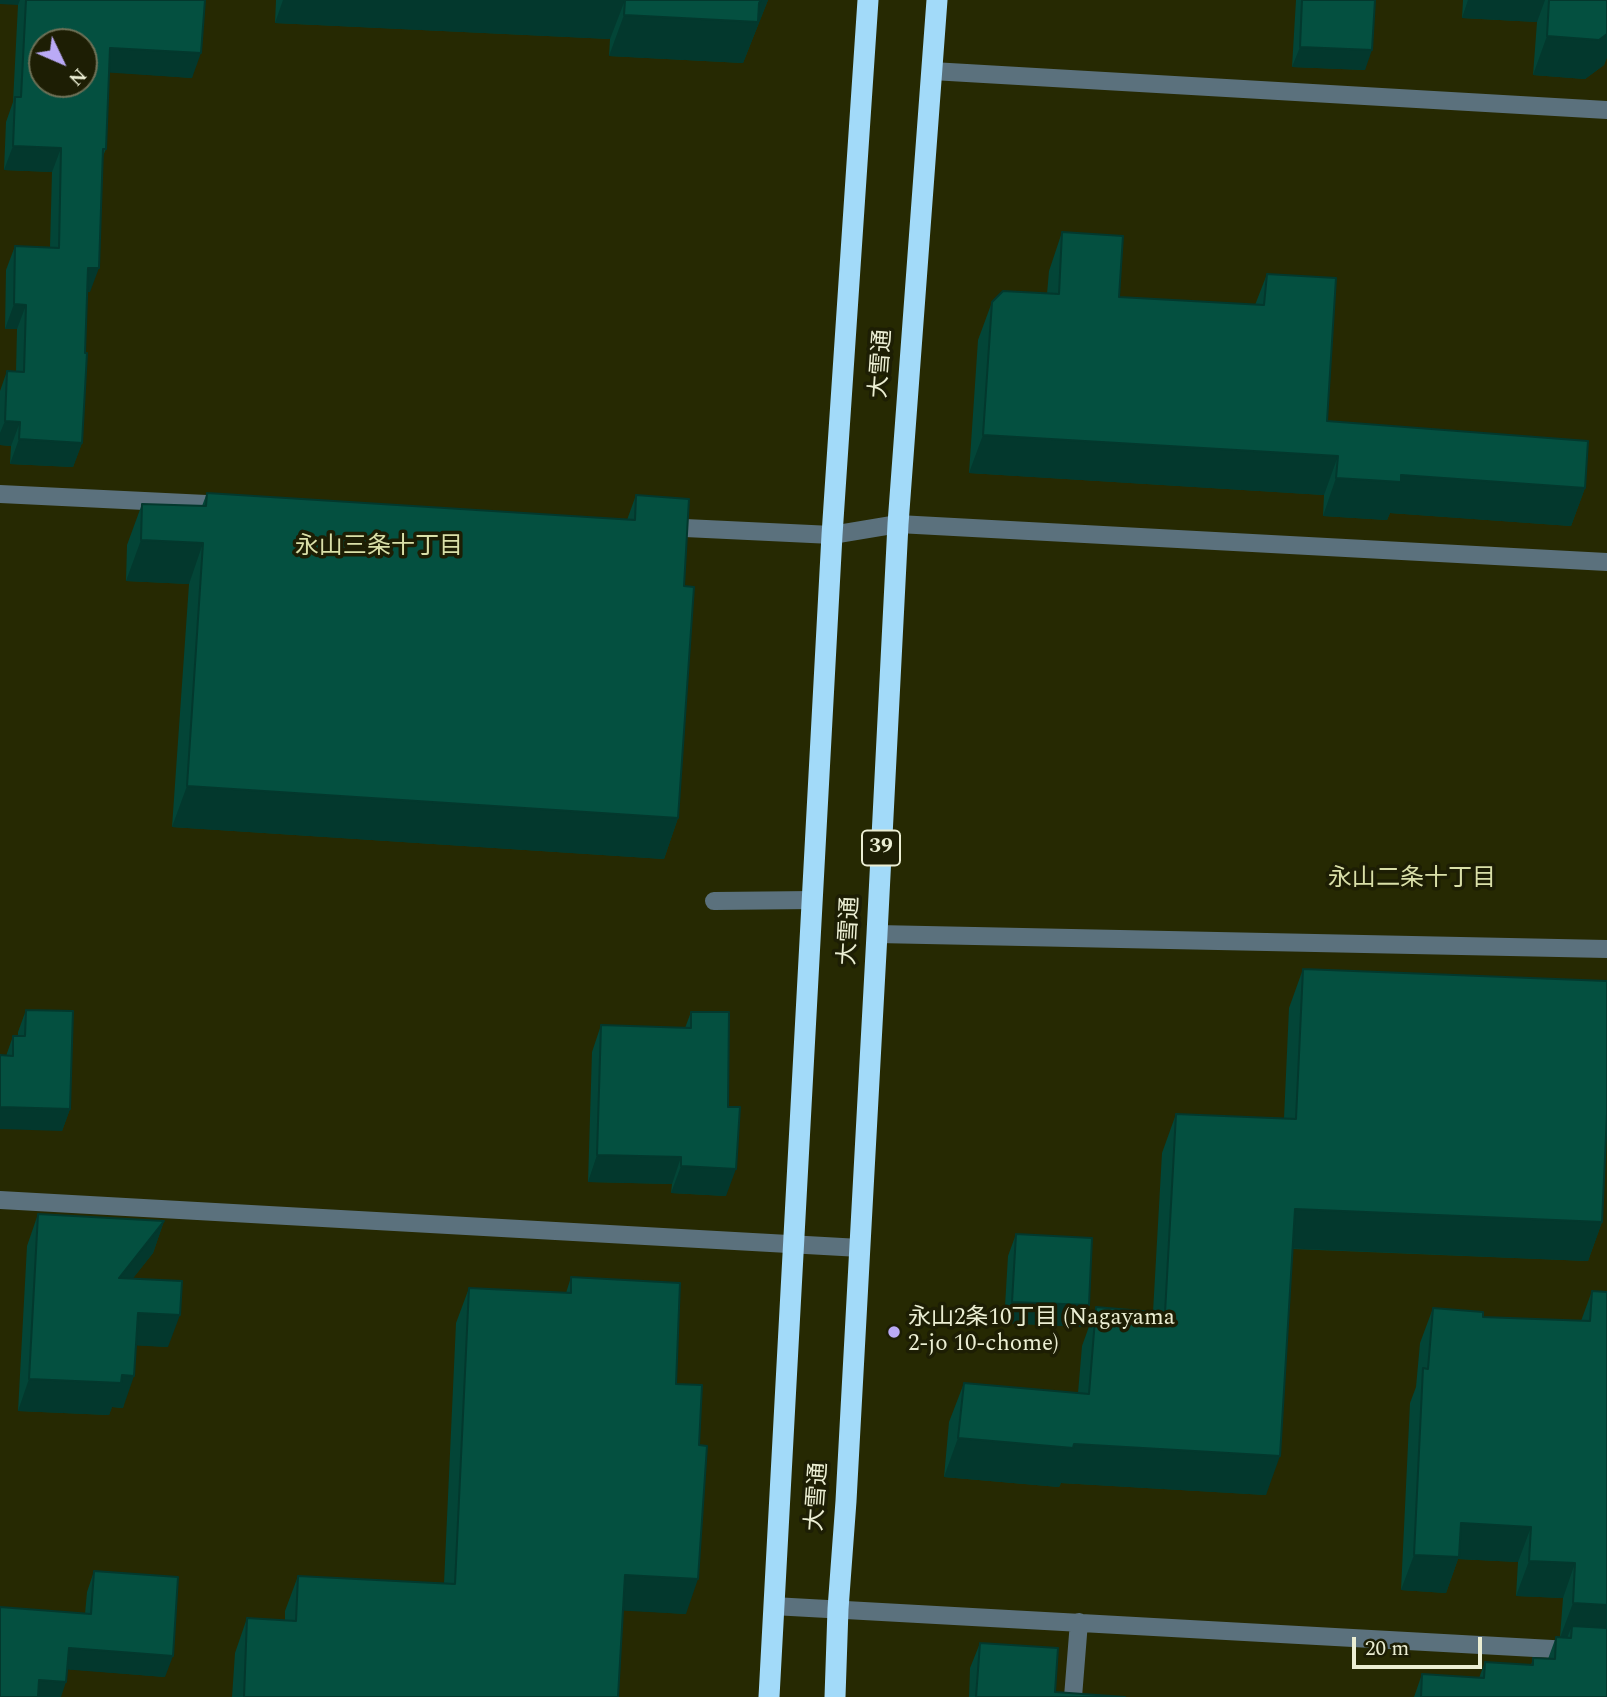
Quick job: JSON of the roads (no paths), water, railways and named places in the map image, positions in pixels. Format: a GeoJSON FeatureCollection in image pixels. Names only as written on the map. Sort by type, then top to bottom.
{"type":"FeatureCollection","features":[{"type":"Feature","properties":{"kind":"highway","name":"大雪通"},"geometry":{"type":"LineString","coordinates":[[769,1697],[832,535],[868,0]]}},
{"type":"Feature","properties":{"kind":"highway","name":"大雪通"},"geometry":{"type":"LineString","coordinates":[[835,1697],[898,524],[937,0]]}},
{"type":"Feature","properties":{"kind":"street"},"geometry":{"type":"LineString","coordinates":[[932,71],[1607,110]]}},
{"type":"Feature","properties":{"kind":"street"},"geometry":{"type":"LineString","coordinates":[[0,494],[247,506]]}},
{"type":"Feature","properties":{"kind":"street"},"geometry":{"type":"LineString","coordinates":[[645,526],[832,535],[898,524],[1607,562]]}},
{"type":"Feature","properties":{"kind":"street"},"geometry":{"type":"LineString","coordinates":[[713,901],[813,900]]}},
{"type":"Feature","properties":{"kind":"street"},"geometry":{"type":"LineString","coordinates":[[877,934],[1607,949]]}},
{"type":"Feature","properties":{"kind":"street"},"geometry":{"type":"LineString","coordinates":[[0,1200],[860,1248]]}},
{"type":"Feature","properties":{"kind":"street"},"geometry":{"type":"LineString","coordinates":[[773,1606],[1607,1652]]}},
{"type":"Feature","properties":{"kind":"street"},"geometry":{"type":"LineString","coordinates":[[1073,1697],[1079,1622]]}},
{"type":"Feature","properties":{"kind":"place","name":"永山2条10丁目 (Nagayama 2-jo 10-chome)"},"geometry":{"type":"Point","coordinates":[894,1332]}},
{"type":"Feature","properties":{"kind":"district","name":"永山三条十丁目"},"geometry":{"type":"Point","coordinates":[379,548]}},
{"type":"Feature","properties":{"kind":"district","name":"永山二条十丁目"},"geometry":{"type":"Point","coordinates":[1412,880]}}]}
